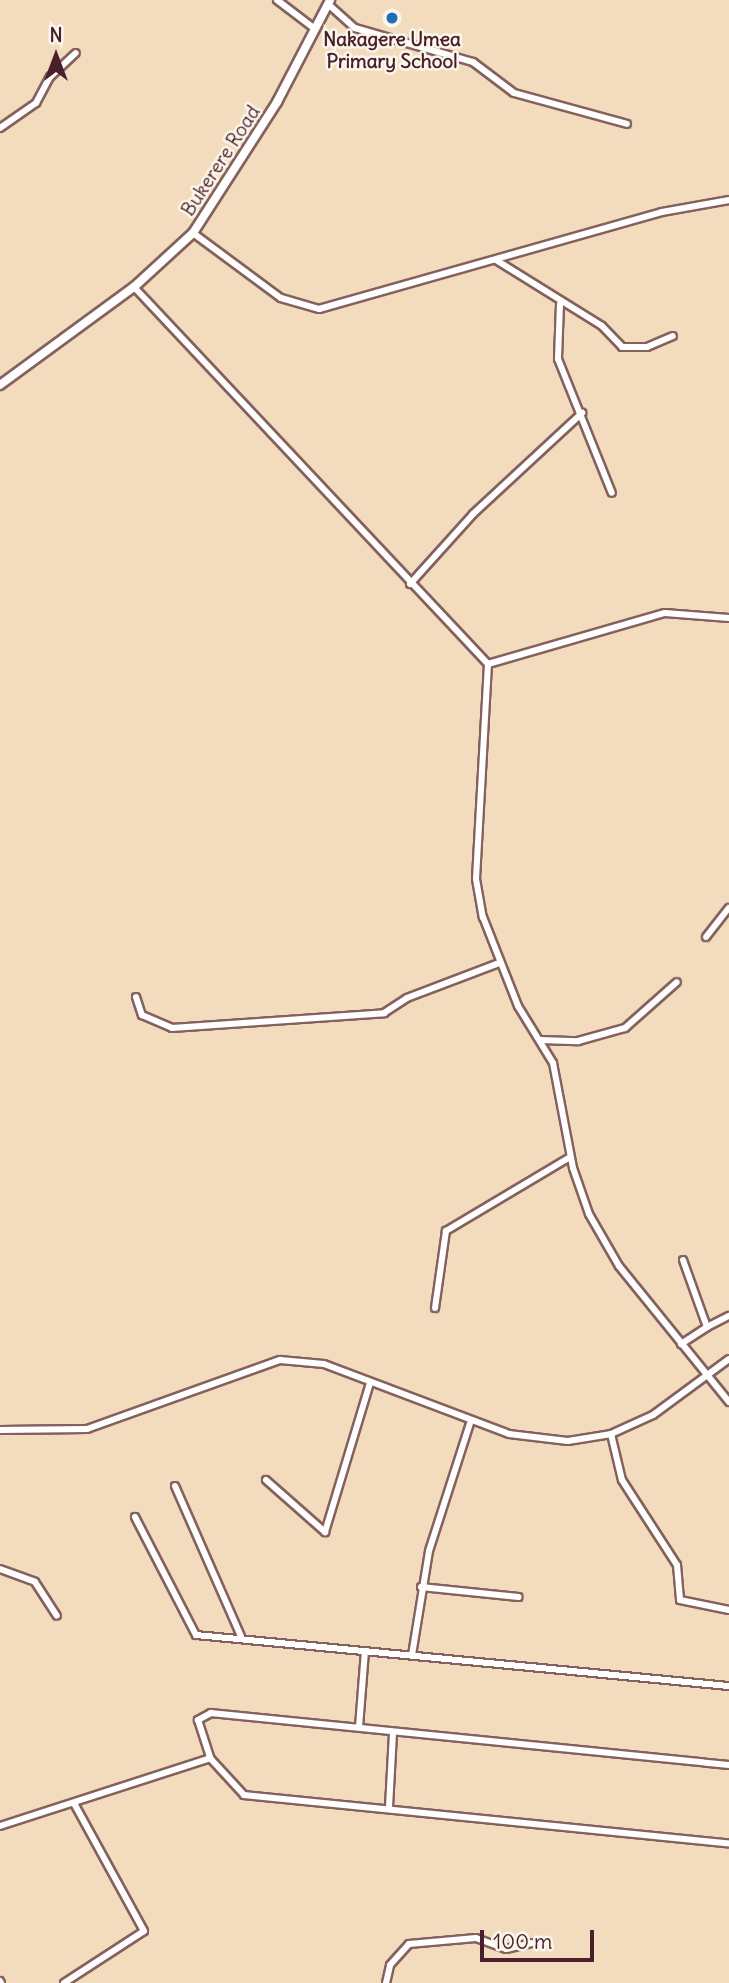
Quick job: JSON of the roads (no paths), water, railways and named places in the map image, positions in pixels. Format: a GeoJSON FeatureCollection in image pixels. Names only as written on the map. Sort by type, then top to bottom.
{"type":"FeatureCollection","features":[{"type":"Feature","properties":{"kind":"street"},"geometry":{"type":"LineString","coordinates":[[277,0],[315,29]]}},
{"type":"Feature","properties":{"kind":"street"},"geometry":{"type":"LineString","coordinates":[[329,2],[355,27],[473,62],[514,93],[627,124]]}},
{"type":"Feature","properties":{"kind":"street","name":"Bukerere Road"},"geometry":{"type":"LineString","coordinates":[[0,385],[134,287],[192,233],[277,102],[329,2]]}},
{"type":"Feature","properties":{"kind":"street"},"geometry":{"type":"LineString","coordinates":[[0,128],[36,103],[50,77],[76,53]]}},
{"type":"Feature","properties":{"kind":"street"},"geometry":{"type":"LineString","coordinates":[[192,233],[301,308],[340,305],[662,212],[729,200]]}},
{"type":"Feature","properties":{"kind":"street"},"geometry":{"type":"LineString","coordinates":[[496,260],[536,281],[560,304],[602,326],[622,347],[647,347],[673,336]]}},
{"type":"Feature","properties":{"kind":"street"},"geometry":{"type":"LineString","coordinates":[[134,287],[336,497],[410,584],[488,664],[476,879],[499,963],[553,1063],[570,1157],[589,1214],[619,1266],[729,1402]]}},
{"type":"Feature","properties":{"kind":"street"},"geometry":{"type":"LineString","coordinates":[[560,304],[558,359],[612,493]]}},
{"type":"Feature","properties":{"kind":"street"},"geometry":{"type":"LineString","coordinates":[[410,584],[473,514],[582,414]]}},
{"type":"Feature","properties":{"kind":"street"},"geometry":{"type":"LineString","coordinates":[[488,664],[665,613],[729,618]]}},
{"type":"Feature","properties":{"kind":"street"},"geometry":{"type":"LineString","coordinates":[[706,937],[729,908]]}},
{"type":"Feature","properties":{"kind":"street"},"geometry":{"type":"LineString","coordinates":[[136,997],[142,1015],[172,1028],[384,1013],[407,998],[499,963]]}},
{"type":"Feature","properties":{"kind":"street"},"geometry":{"type":"LineString","coordinates":[[540,1040],[578,1041],[625,1028],[677,982]]}},
{"type":"Feature","properties":{"kind":"street"},"geometry":{"type":"LineString","coordinates":[[435,1308],[446,1231],[570,1157]]}},
{"type":"Feature","properties":{"kind":"street"},"geometry":{"type":"LineString","coordinates":[[683,1260],[707,1327]]}},
{"type":"Feature","properties":{"kind":"street"},"geometry":{"type":"LineString","coordinates":[[681,1344],[729,1316]]}},
{"type":"Feature","properties":{"kind":"street"},"geometry":{"type":"LineString","coordinates":[[0,1430],[87,1429],[280,1360],[324,1364],[470,1423],[541,1441],[611,1434],[653,1415],[729,1359]]}},
{"type":"Feature","properties":{"kind":"street"},"geometry":{"type":"LineString","coordinates":[[266,1480],[325,1532],[370,1382]]}},
{"type":"Feature","properties":{"kind":"street"},"geometry":{"type":"LineString","coordinates":[[412,1655],[421,1587],[470,1423]]}},
{"type":"Feature","properties":{"kind":"street"},"geometry":{"type":"LineString","coordinates":[[611,1434],[622,1480],[677,1565],[680,1600],[729,1609]]}},
{"type":"Feature","properties":{"kind":"street"},"geometry":{"type":"LineString","coordinates":[[175,1486],[242,1636]]}},
{"type":"Feature","properties":{"kind":"street"},"geometry":{"type":"LineString","coordinates":[[135,1517],[196,1635],[242,1636],[365,1651],[729,1686]]}},
{"type":"Feature","properties":{"kind":"street"},"geometry":{"type":"LineString","coordinates":[[0,1569],[34,1582],[57,1616]]}},
{"type":"Feature","properties":{"kind":"street"},"geometry":{"type":"LineString","coordinates":[[421,1587],[518,1597]]}},
{"type":"Feature","properties":{"kind":"street"},"geometry":{"type":"LineString","coordinates":[[359,1727],[365,1651]]}},
{"type":"Feature","properties":{"kind":"street"},"geometry":{"type":"LineString","coordinates":[[729,1765],[211,1713],[202,1716],[197,1728],[210,1758],[244,1795],[389,1807],[729,1843]]}},
{"type":"Feature","properties":{"kind":"street"},"geometry":{"type":"LineString","coordinates":[[389,1807],[393,1732]]}},
{"type":"Feature","properties":{"kind":"street"},"geometry":{"type":"LineString","coordinates":[[0,1826],[210,1758]]}},
{"type":"Feature","properties":{"kind":"street"},"geometry":{"type":"LineString","coordinates":[[64,1983],[144,1931],[74,1802]]}},
{"type":"Feature","properties":{"kind":"street"},"geometry":{"type":"LineString","coordinates":[[386,1983],[390,1965],[410,1944],[476,1938],[506,1949],[531,1943]]}},
{"type":"Feature","properties":{"kind":"place","name":"Nakagere Umea Primary School"},"geometry":{"type":"Point","coordinates":[392,18]}}]}
